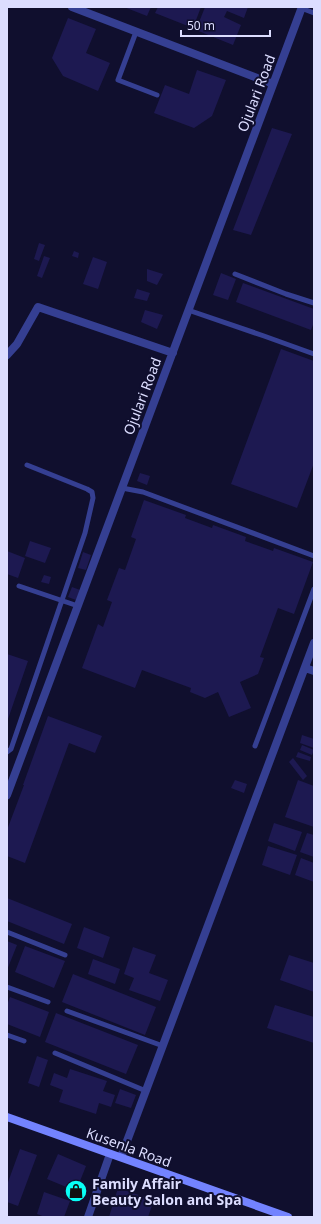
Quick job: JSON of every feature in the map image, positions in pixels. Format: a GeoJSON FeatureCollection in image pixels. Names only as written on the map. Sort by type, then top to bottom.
{"type":"FeatureCollection","features":[{"type":"Feature","properties":{"kind":"main road","name":"Kusenla Road"},"geometry":{"type":"LineString","coordinates":[[7,1117],[288,1217]]}},
{"type":"Feature","properties":{"kind":"street"},"geometry":{"type":"LineString","coordinates":[[72,7],[273,84]]}},
{"type":"Feature","properties":{"kind":"street","name":"Ojulari Road"},"geometry":{"type":"LineString","coordinates":[[7,795],[273,84],[300,8]]}},
{"type":"Feature","properties":{"kind":"street"},"geometry":{"type":"LineString","coordinates":[[7,355],[17,344],[38,307],[172,352]]}},
{"type":"Feature","properties":{"kind":"street"},"geometry":{"type":"LineString","coordinates":[[121,1158],[314,643]]}},
{"type":"Feature","properties":{"kind":"street"},"geometry":{"type":"LineString","coordinates":[[305,668],[314,671]]}},
{"type":"Feature","properties":{"kind":"street"},"geometry":{"type":"LineString","coordinates":[[88,1217],[110,1154]]}},
{"type":"Feature","properties":{"kind":"lane"},"geometry":{"type":"LineString","coordinates":[[300,8],[314,13]]}},
{"type":"Feature","properties":{"kind":"lane"},"geometry":{"type":"LineString","coordinates":[[136,32],[118,80],[157,95]]}},
{"type":"Feature","properties":{"kind":"lane"},"geometry":{"type":"LineString","coordinates":[[235,274],[286,294],[314,303]]}},
{"type":"Feature","properties":{"kind":"lane"},"geometry":{"type":"LineString","coordinates":[[188,310],[314,354]]}},
{"type":"Feature","properties":{"kind":"lane"},"geometry":{"type":"LineString","coordinates":[[7,752],[11,749],[62,601],[85,533],[93,498],[92,492],[87,488],[27,465]]}},
{"type":"Feature","properties":{"kind":"lane"},"geometry":{"type":"LineString","coordinates":[[122,488],[143,492],[314,556]]}},
{"type":"Feature","properties":{"kind":"lane"},"geometry":{"type":"LineString","coordinates":[[19,586],[78,606]]}},
{"type":"Feature","properties":{"kind":"lane"},"geometry":{"type":"LineString","coordinates":[[255,746],[314,589]]}},
{"type":"Feature","properties":{"kind":"lane"},"geometry":{"type":"LineString","coordinates":[[7,932],[65,955]]}},
{"type":"Feature","properties":{"kind":"lane"},"geometry":{"type":"LineString","coordinates":[[7,987],[48,1002]]}},
{"type":"Feature","properties":{"kind":"lane"},"geometry":{"type":"LineString","coordinates":[[67,1011],[163,1046]]}},
{"type":"Feature","properties":{"kind":"lane"},"geometry":{"type":"LineString","coordinates":[[7,1035],[24,1041]]}},
{"type":"Feature","properties":{"kind":"lane"},"geometry":{"type":"LineString","coordinates":[[55,1053],[146,1091]]}},
{"type":"Feature","properties":{"kind":"building"},"geometry":{"type":"Polygon","coordinates":[[[124,7],[151,7],[147,16],[124,7]]]}},
{"type":"Feature","properties":{"kind":"building"},"geometry":{"type":"Polygon","coordinates":[[[158,7],[201,7],[193,28],[155,13],[158,7]]]}},
{"type":"Feature","properties":{"kind":"building"},"geometry":{"type":"Polygon","coordinates":[[[205,7],[248,7],[244,18],[227,11],[224,17],[241,25],[233,45],[196,30],[205,7]]]}},
{"type":"Feature","properties":{"kind":"building"},"geometry":{"type":"Polygon","coordinates":[[[68,18],[96,29],[86,53],[110,63],[98,91],[63,76],[52,58],[68,18]]]}},
{"type":"Feature","properties":{"kind":"building"},"geometry":{"type":"Polygon","coordinates":[[[197,70],[226,80],[212,116],[194,128],[154,113],[165,85],[189,94],[197,70]]]}},
{"type":"Feature","properties":{"kind":"building"},"geometry":{"type":"Polygon","coordinates":[[[272,128],[292,134],[251,235],[233,230],[272,128]]]}},
{"type":"Feature","properties":{"kind":"building"},"geometry":{"type":"Polygon","coordinates":[[[39,243],[45,245],[39,261],[34,259],[39,243]]]}},
{"type":"Feature","properties":{"kind":"building"},"geometry":{"type":"Polygon","coordinates":[[[74,251],[79,253],[78,258],[72,256],[74,251]]]}},
{"type":"Feature","properties":{"kind":"building"},"geometry":{"type":"Polygon","coordinates":[[[44,256],[50,258],[42,278],[37,276],[44,256]]]}},
{"type":"Feature","properties":{"kind":"building"},"geometry":{"type":"Polygon","coordinates":[[[93,257],[107,262],[98,289],[83,284],[93,257]]]}},
{"type":"Feature","properties":{"kind":"building"},"geometry":{"type":"Polygon","coordinates":[[[147,269],[163,274],[157,285],[147,281],[147,269]]]}},
{"type":"Feature","properties":{"kind":"building"},"geometry":{"type":"Polygon","coordinates":[[[221,273],[236,279],[228,300],[213,295],[221,273]]]}},
{"type":"Feature","properties":{"kind":"building"},"geometry":{"type":"Polygon","coordinates":[[[243,283],[314,309],[314,322],[311,330],[236,302],[243,283]]]}},
{"type":"Feature","properties":{"kind":"building"},"geometry":{"type":"Polygon","coordinates":[[[137,289],[150,293],[147,301],[134,298],[137,289]]]}},
{"type":"Feature","properties":{"kind":"building"},"geometry":{"type":"Polygon","coordinates":[[[145,310],[163,315],[157,329],[141,322],[145,310]]]}},
{"type":"Feature","properties":{"kind":"building"},"geometry":{"type":"Polygon","coordinates":[[[281,349],[314,361],[314,463],[297,508],[231,484],[281,349]]]}},
{"type":"Feature","properties":{"kind":"building"},"geometry":{"type":"Polygon","coordinates":[[[140,473],[150,476],[147,485],[137,481],[140,473]]]}},
{"type":"Feature","properties":{"kind":"building"},"geometry":{"type":"Polygon","coordinates":[[[144,500],[186,515],[185,518],[212,528],[213,525],[246,537],[245,541],[273,551],[274,548],[313,562],[294,614],[278,608],[260,657],[264,658],[258,674],[240,682],[251,708],[229,717],[218,692],[205,698],[190,692],[191,688],[142,670],[135,688],[82,668],[98,624],[103,627],[112,602],[107,600],[119,568],[125,570],[136,539],[131,537],[144,500]]]}},
{"type":"Feature","properties":{"kind":"building"},"geometry":{"type":"Polygon","coordinates":[[[30,541],[51,548],[45,563],[25,556],[30,541]]]}},
{"type":"Feature","properties":{"kind":"building"},"geometry":{"type":"Polygon","coordinates":[[[7,551],[25,558],[18,578],[7,574],[7,551]]]}},
{"type":"Feature","properties":{"kind":"building"},"geometry":{"type":"Polygon","coordinates":[[[83,552],[91,555],[86,570],[78,568],[83,552]]]}},
{"type":"Feature","properties":{"kind":"building"},"geometry":{"type":"Polygon","coordinates":[[[44,575],[51,577],[49,584],[41,582],[44,575]]]}},
{"type":"Feature","properties":{"kind":"building"},"geometry":{"type":"Polygon","coordinates":[[[72,587],[80,590],[76,600],[68,597],[72,587]]]}},
{"type":"Feature","properties":{"kind":"building"},"geometry":{"type":"Polygon","coordinates":[[[7,654],[28,661],[7,722],[7,654]]]}},
{"type":"Feature","properties":{"kind":"building"},"geometry":{"type":"Polygon","coordinates":[[[48,716],[102,736],[95,753],[69,743],[25,863],[7,856],[7,830],[48,716]]]}},
{"type":"Feature","properties":{"kind":"building"},"geometry":{"type":"Polygon","coordinates":[[[302,735],[314,739],[314,748],[300,743],[302,735]]]}},
{"type":"Feature","properties":{"kind":"building"},"geometry":{"type":"Polygon","coordinates":[[[302,745],[314,750],[312,755],[300,750],[302,745]]]}},
{"type":"Feature","properties":{"kind":"building"},"geometry":{"type":"Polygon","coordinates":[[[298,752],[311,757],[310,761],[296,757],[298,752]]]}},
{"type":"Feature","properties":{"kind":"building"},"geometry":{"type":"Polygon","coordinates":[[[293,758],[307,776],[303,780],[289,762],[293,758]]]}},
{"type":"Feature","properties":{"kind":"building"},"geometry":{"type":"Polygon","coordinates":[[[235,780],[247,784],[244,793],[231,788],[235,780]]]}},
{"type":"Feature","properties":{"kind":"building"},"geometry":{"type":"Polygon","coordinates":[[[298,780],[314,786],[314,827],[285,817],[298,780]]]}},
{"type":"Feature","properties":{"kind":"building"},"geometry":{"type":"Polygon","coordinates":[[[274,823],[302,832],[295,851],[268,841],[274,823]]]}},
{"type":"Feature","properties":{"kind":"building"},"geometry":{"type":"Polygon","coordinates":[[[307,833],[314,835],[314,857],[300,852],[307,833]]]}},
{"type":"Feature","properties":{"kind":"building"},"geometry":{"type":"Polygon","coordinates":[[[268,846],[297,855],[290,875],[262,865],[268,846]]]}},
{"type":"Feature","properties":{"kind":"building"},"geometry":{"type":"Polygon","coordinates":[[[301,858],[314,863],[314,882],[295,875],[301,858]]]}},
{"type":"Feature","properties":{"kind":"building"},"geometry":{"type":"Polygon","coordinates":[[[7,898],[72,924],[64,944],[7,921],[7,898]]]}},
{"type":"Feature","properties":{"kind":"building"},"geometry":{"type":"Polygon","coordinates":[[[84,927],[110,937],[103,958],[77,948],[84,927]]]}},
{"type":"Feature","properties":{"kind":"building"},"geometry":{"type":"Polygon","coordinates":[[[7,941],[17,945],[7,970],[7,941]]]}},
{"type":"Feature","properties":{"kind":"building"},"geometry":{"type":"Polygon","coordinates":[[[25,946],[65,961],[54,988],[15,972],[25,946]]]}},
{"type":"Feature","properties":{"kind":"building"},"geometry":{"type":"Polygon","coordinates":[[[133,947],[156,955],[149,973],[168,980],[160,1001],[129,990],[134,978],[124,974],[133,947]]]}},
{"type":"Feature","properties":{"kind":"building"},"geometry":{"type":"Polygon","coordinates":[[[289,955],[314,963],[314,992],[280,980],[289,955]]]}},
{"type":"Feature","properties":{"kind":"building"},"geometry":{"type":"Polygon","coordinates":[[[93,959],[120,969],[115,984],[88,974],[93,959]]]}},
{"type":"Feature","properties":{"kind":"building"},"geometry":{"type":"Polygon","coordinates":[[[73,974],[156,1007],[145,1035],[62,1002],[73,974]]]}},
{"type":"Feature","properties":{"kind":"building"},"geometry":{"type":"Polygon","coordinates":[[[10,997],[49,1012],[40,1037],[7,1024],[7,1005],[10,997]]]}},
{"type":"Feature","properties":{"kind":"building"},"geometry":{"type":"Polygon","coordinates":[[[275,1005],[314,1017],[314,1043],[267,1028],[275,1005]]]}},
{"type":"Feature","properties":{"kind":"building"},"geometry":{"type":"Polygon","coordinates":[[[56,1013],[138,1045],[126,1074],[45,1042],[56,1013]]]}},
{"type":"Feature","properties":{"kind":"building"},"geometry":{"type":"Polygon","coordinates":[[[37,1056],[48,1060],[39,1087],[28,1083],[37,1056]]]}},
{"type":"Feature","properties":{"kind":"building"},"geometry":{"type":"Polygon","coordinates":[[[70,1069],[107,1081],[103,1091],[115,1095],[111,1107],[99,1103],[96,1114],[59,1102],[63,1090],[50,1085],[54,1073],[67,1078],[70,1069]]]}},
{"type":"Feature","properties":{"kind":"building"},"geometry":{"type":"Polygon","coordinates":[[[120,1089],[136,1095],[131,1108],[115,1103],[120,1089]]]}},
{"type":"Feature","properties":{"kind":"building"},"geometry":{"type":"Polygon","coordinates":[[[20,1149],[37,1155],[18,1206],[7,1202],[7,1185],[20,1149]]]}},
{"type":"Feature","properties":{"kind":"building"},"geometry":{"type":"Polygon","coordinates":[[[58,1154],[86,1166],[76,1191],[47,1179],[58,1154]]]}},
{"type":"Feature","properties":{"kind":"building"},"geometry":{"type":"Polygon","coordinates":[[[118,1188],[154,1200],[148,1217],[109,1217],[118,1188]]]}},
{"type":"Feature","properties":{"kind":"building"},"geometry":{"type":"Polygon","coordinates":[[[44,1192],[70,1201],[64,1217],[45,1217],[37,1214],[44,1192]]]}},
{"type":"Feature","properties":{"kind":"place","name":"Family Affair Beauty Salon and Spa"},"geometry":{"type":"Point","coordinates":[76,1191]}}]}
